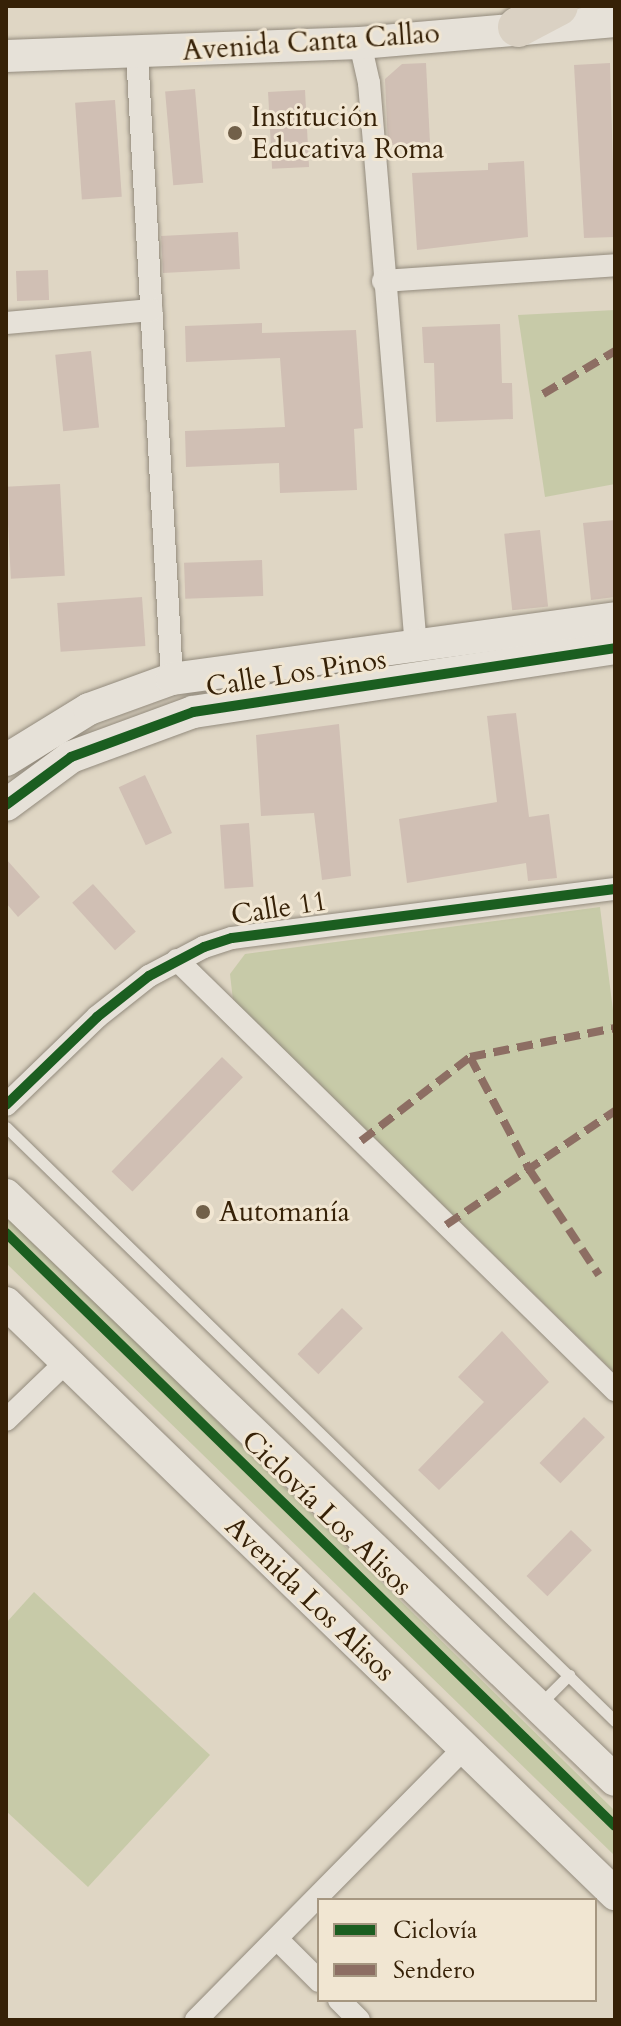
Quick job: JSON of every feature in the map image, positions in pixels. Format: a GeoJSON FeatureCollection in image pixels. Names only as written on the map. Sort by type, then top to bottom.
{"type":"FeatureCollection","features":[{"type":"Feature","properties":{"kind":"highway"},"geometry":{"type":"LineString","coordinates":[[518,27],[558,6]]}},
{"type":"Feature","properties":{"kind":"main road","name":"Avenida Canta Callao"},"geometry":{"type":"LineString","coordinates":[[6,56],[360,43],[615,21]]}},
{"type":"Feature","properties":{"kind":"main road","name":"Calle Los Pinos"},"geometry":{"type":"LineString","coordinates":[[6,760],[89,709],[172,679],[615,618]]}},
{"type":"Feature","properties":{"kind":"main road","name":"Calle Los Pinos"},"geometry":{"type":"LineString","coordinates":[[6,805],[71,757],[193,712],[615,648]]}},
{"type":"Feature","properties":{"kind":"main road"},"geometry":{"type":"LineString","coordinates":[[6,1195],[615,1780]]}},
{"type":"Feature","properties":{"kind":"main road","name":"Avenida Los Alisos"},"geometry":{"type":"LineString","coordinates":[[6,1303],[615,1894]]}},
{"type":"Feature","properties":{"kind":"street"},"geometry":{"type":"LineString","coordinates":[[360,43],[369,83],[383,281],[416,647]]}},
{"type":"Feature","properties":{"kind":"street"},"geometry":{"type":"LineString","coordinates":[[137,53],[172,679]]}},
{"type":"Feature","properties":{"kind":"street"},"geometry":{"type":"LineString","coordinates":[[383,281],[615,265]]}},
{"type":"Feature","properties":{"kind":"street"},"geometry":{"type":"LineString","coordinates":[[6,323],[151,310]]}},
{"type":"Feature","properties":{"kind":"street"},"geometry":{"type":"LineString","coordinates":[[615,889],[615,896]]}},
{"type":"Feature","properties":{"kind":"street","name":"Calle 11"},"geometry":{"type":"LineString","coordinates":[[6,1105],[97,1017],[177,960],[232,938],[615,889]]}},
{"type":"Feature","properties":{"kind":"street"},"geometry":{"type":"LineString","coordinates":[[177,960],[615,1390]]}},
{"type":"Feature","properties":{"kind":"street"},"geometry":{"type":"LineString","coordinates":[[6,1420],[65,1363]]}},
{"type":"Feature","properties":{"kind":"street"},"geometry":{"type":"LineString","coordinates":[[319,1898],[464,1748]]}},
{"type":"Feature","properties":{"kind":"street"},"geometry":{"type":"LineString","coordinates":[[196,2020],[317,1900]]}},
{"type":"Feature","properties":{"kind":"street"},"geometry":{"type":"LineString","coordinates":[[278,1940],[317,1979]]}},
{"type":"Feature","properties":{"kind":"street"},"geometry":{"type":"LineString","coordinates":[[341,2002],[359,2020]]}},
{"type":"Feature","properties":{"kind":"lane"},"geometry":{"type":"LineString","coordinates":[[6,1127],[615,1721]]}},
{"type":"Feature","properties":{"kind":"lane"},"geometry":{"type":"LineString","coordinates":[[538,1705],[569,1675]]}},
{"type":"Feature","properties":{"kind":"green space"},"geometry":{"type":"Polygon","coordinates":[[[615,310],[615,484],[545,497],[518,315],[615,310]]]}},
{"type":"Feature","properties":{"kind":"green space"},"geometry":{"type":"Polygon","coordinates":[[[600,907],[615,1026],[615,1373],[233,1000],[230,974],[245,954],[600,907]]]}},
{"type":"Feature","properties":{"kind":"green space"},"geometry":{"type":"Polygon","coordinates":[[[6,1214],[615,1811],[615,1856],[6,1263],[6,1214]]]}},
{"type":"Feature","properties":{"kind":"green space"},"geometry":{"type":"Polygon","coordinates":[[[34,1592],[210,1755],[88,1887],[6,1811],[6,1623],[34,1592]]]}},
{"type":"Feature","properties":{"kind":"building"},"geometry":{"type":"Polygon","coordinates":[[[426,63],[430,143],[388,145],[385,79],[402,64],[426,63]]]}},
{"type":"Feature","properties":{"kind":"building"},"geometry":{"type":"Polygon","coordinates":[[[610,63],[615,237],[584,238],[574,65],[610,63]]]}},
{"type":"Feature","properties":{"kind":"building"},"geometry":{"type":"Polygon","coordinates":[[[195,89],[203,183],[173,185],[165,92],[195,89]]]}},
{"type":"Feature","properties":{"kind":"building"},"geometry":{"type":"Polygon","coordinates":[[[305,90],[309,167],[272,169],[268,92],[305,90]]]}},
{"type":"Feature","properties":{"kind":"building"},"geometry":{"type":"Polygon","coordinates":[[[115,100],[122,197],[82,200],[75,103],[115,100]]]}},
{"type":"Feature","properties":{"kind":"building"},"geometry":{"type":"Polygon","coordinates":[[[524,161],[528,237],[417,250],[412,173],[488,170],[488,163],[524,161]]]}},
{"type":"Feature","properties":{"kind":"building"},"geometry":{"type":"Polygon","coordinates":[[[238,232],[240,269],[163,273],[161,236],[238,232]]]}},
{"type":"Feature","properties":{"kind":"building"},"geometry":{"type":"Polygon","coordinates":[[[48,270],[49,300],[17,301],[16,271],[48,270]]]}},
{"type":"Feature","properties":{"kind":"building"},"geometry":{"type":"Polygon","coordinates":[[[262,323],[262,333],[356,330],[363,428],[354,429],[357,490],[280,493],[279,463],[186,467],[185,431],[285,427],[280,358],[186,362],[185,326],[262,323]]]}},
{"type":"Feature","properties":{"kind":"building"},"geometry":{"type":"Polygon","coordinates":[[[500,324],[502,383],[512,383],[513,419],[436,422],[434,363],[424,363],[422,327],[500,324]]]}},
{"type":"Feature","properties":{"kind":"building"},"geometry":{"type":"Polygon","coordinates":[[[91,351],[99,428],[63,431],[55,355],[91,351]]]}},
{"type":"Feature","properties":{"kind":"building"},"geometry":{"type":"Polygon","coordinates":[[[60,484],[65,576],[11,579],[6,487],[60,484]]]}},
{"type":"Feature","properties":{"kind":"building"},"geometry":{"type":"Polygon","coordinates":[[[615,520],[615,597],[591,600],[583,523],[615,520]]]}},
{"type":"Feature","properties":{"kind":"building"},"geometry":{"type":"Polygon","coordinates":[[[540,530],[548,607],[512,610],[504,534],[540,530]]]}},
{"type":"Feature","properties":{"kind":"building"},"geometry":{"type":"Polygon","coordinates":[[[262,560],[263,596],[185,599],[184,563],[262,560]]]}},
{"type":"Feature","properties":{"kind":"building"},"geometry":{"type":"Polygon","coordinates":[[[142,597],[145,646],[61,652],[57,603],[142,597]]]}},
{"type":"Feature","properties":{"kind":"building"},"geometry":{"type":"Polygon","coordinates":[[[516,713],[529,817],[549,814],[557,878],[528,881],[526,863],[407,883],[399,819],[497,802],[487,716],[516,713]]]}},
{"type":"Feature","properties":{"kind":"building"},"geometry":{"type":"Polygon","coordinates":[[[339,724],[351,876],[322,880],[314,813],[261,816],[256,735],[339,724]]]}},
{"type":"Feature","properties":{"kind":"building"},"geometry":{"type":"Polygon","coordinates":[[[145,775],[172,833],[146,845],[119,787],[145,775]]]}},
{"type":"Feature","properties":{"kind":"building"},"geometry":{"type":"Polygon","coordinates":[[[249,823],[253,887],[225,889],[220,825],[249,823]]]}},
{"type":"Feature","properties":{"kind":"building"},"geometry":{"type":"Polygon","coordinates":[[[6,859],[40,897],[18,917],[6,903],[6,859]]]}},
{"type":"Feature","properties":{"kind":"building"},"geometry":{"type":"Polygon","coordinates":[[[93,884],[136,932],[115,950],[72,903],[93,884]]]}},
{"type":"Feature","properties":{"kind":"building"},"geometry":{"type":"Polygon","coordinates":[[[222,1057],[243,1077],[132,1192],[112,1171],[222,1057]]]}},
{"type":"Feature","properties":{"kind":"building"},"geometry":{"type":"Polygon","coordinates":[[[342,1308],[363,1328],[318,1374],[298,1354],[342,1308]]]}},
{"type":"Feature","properties":{"kind":"building"},"geometry":{"type":"Polygon","coordinates":[[[502,1331],[549,1382],[439,1490],[418,1470],[484,1402],[458,1377],[502,1331]]]}},
{"type":"Feature","properties":{"kind":"building"},"geometry":{"type":"Polygon","coordinates":[[[584,1417],[605,1437],[560,1483],[540,1463],[584,1417]]]}},
{"type":"Feature","properties":{"kind":"building"},"geometry":{"type":"Polygon","coordinates":[[[571,1530],[592,1550],[547,1596],[527,1576],[571,1530]]]}},
{"type":"Feature","properties":{"kind":"marked path"},"geometry":{"type":"LineString","coordinates":[[543,394],[615,351]]}},
{"type":"Feature","properties":{"kind":"marked path"},"geometry":{"type":"LineString","coordinates":[[361,1141],[470,1057],[615,1028]]}},
{"type":"Feature","properties":{"kind":"marked path"},"geometry":{"type":"LineString","coordinates":[[470,1057],[529,1169],[599,1275]]}},
{"type":"Feature","properties":{"kind":"marked path"},"geometry":{"type":"LineString","coordinates":[[446,1225],[615,1111]]}},
{"type":"Feature","properties":{"kind":"cycle path"},"geometry":{"type":"LineString","coordinates":[[6,805],[71,757],[193,712],[615,648]]}},
{"type":"Feature","properties":{"kind":"cycle path"},"geometry":{"type":"LineString","coordinates":[[6,1105],[97,1017],[149,976],[204,947],[232,938],[615,889]]}},
{"type":"Feature","properties":{"kind":"cycle path","name":"Ciclovía Los Alisos"},"geometry":{"type":"LineString","coordinates":[[6,1233],[615,1826]]}},
{"type":"Feature","properties":{"kind":"place","name":"Institución Educativa Roma"},"geometry":{"type":"Point","coordinates":[235,133]}},
{"type":"Feature","properties":{"kind":"place","name":"Automanía"},"geometry":{"type":"Point","coordinates":[203,1212]}}]}
